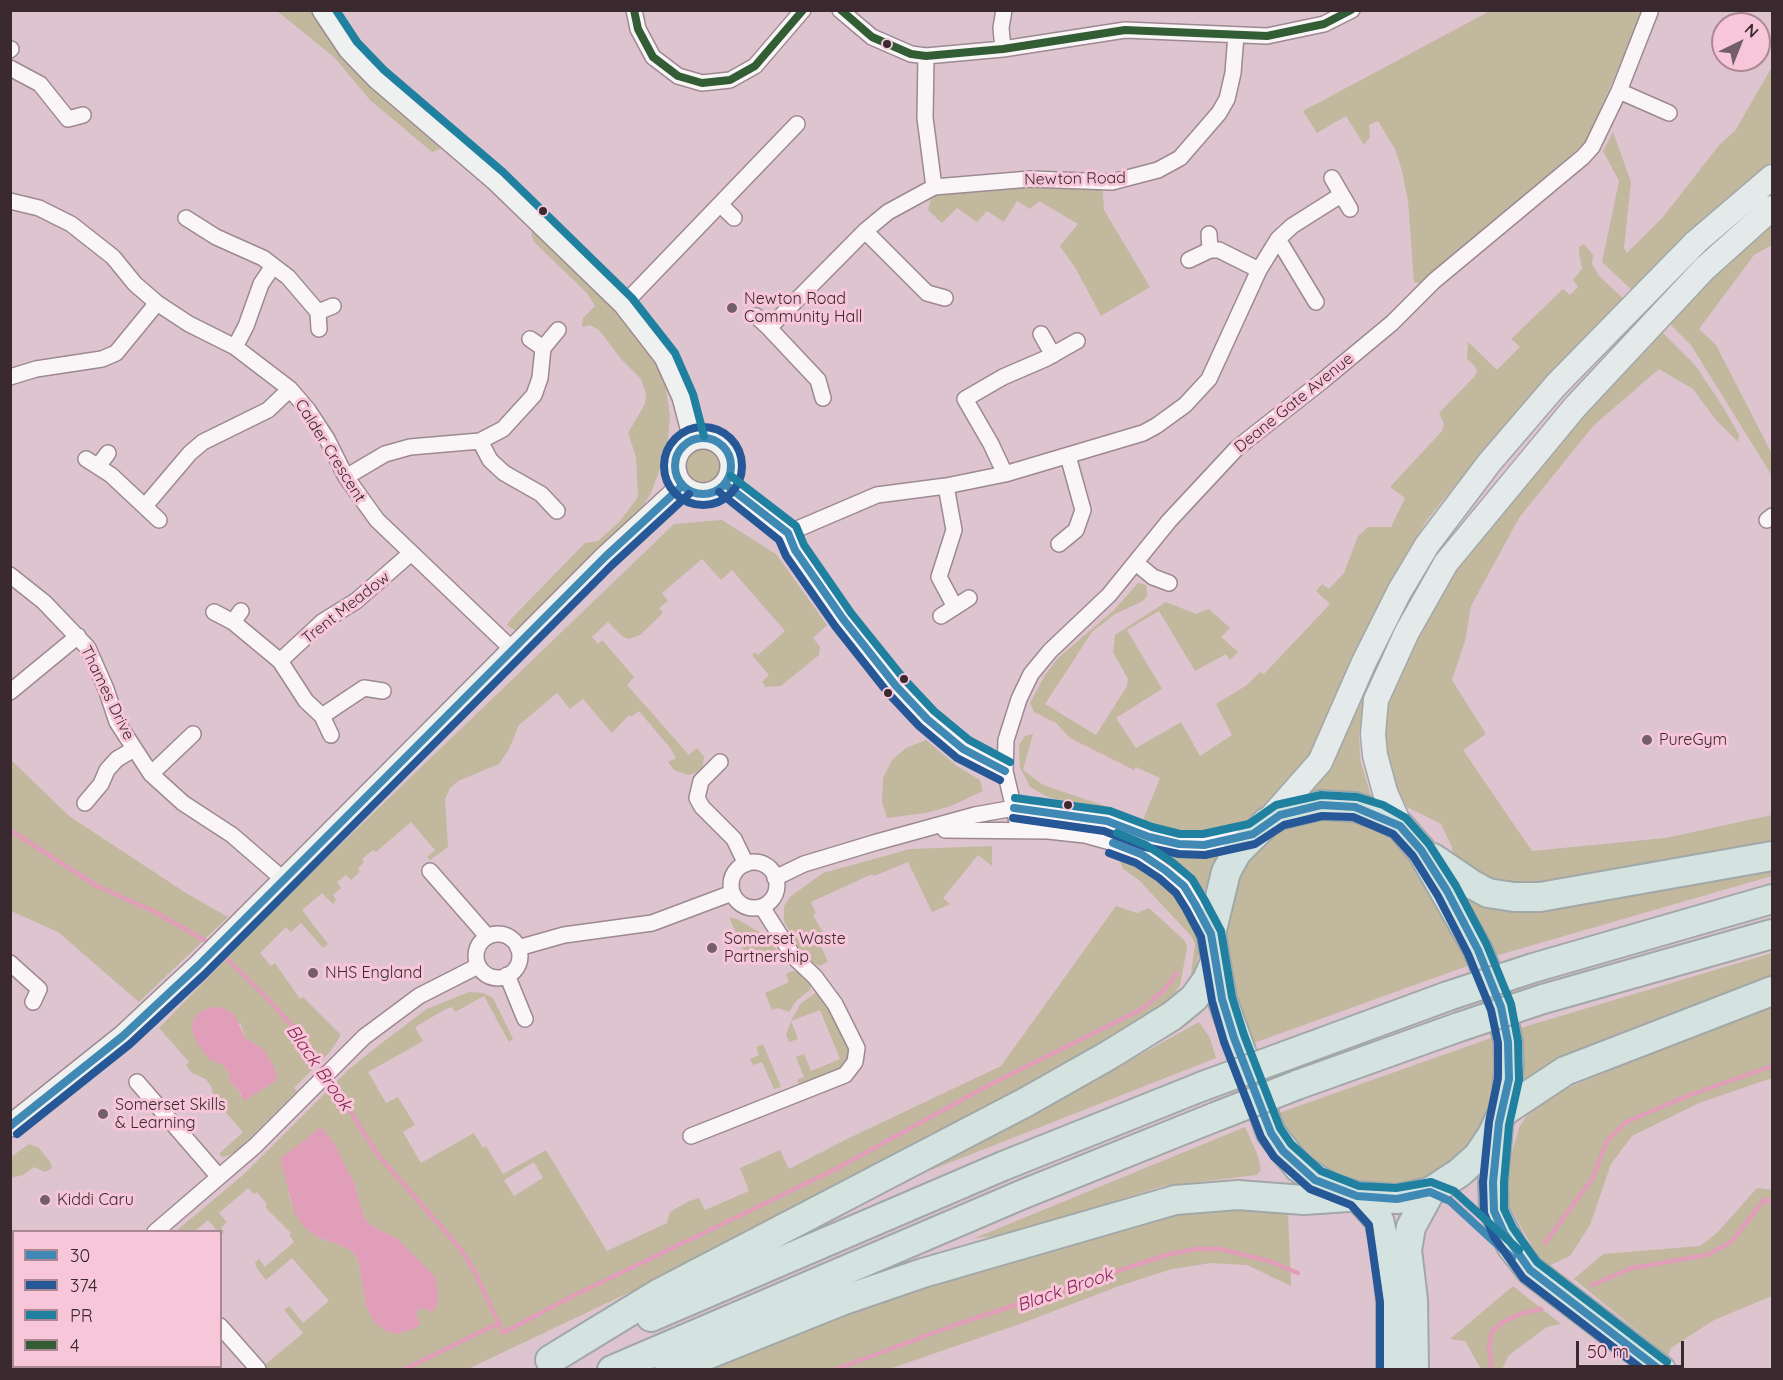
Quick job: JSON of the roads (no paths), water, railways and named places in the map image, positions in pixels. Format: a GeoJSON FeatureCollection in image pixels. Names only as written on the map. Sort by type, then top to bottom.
{"type":"FeatureCollection","features":[{"type":"Feature","properties":{"kind":"highway"},"geometry":{"type":"LineString","coordinates":[[1402,1301],[1379,1220],[1356,1197],[1315,1180],[1283,1151],[1270,1133],[1234,1038],[1222,999],[1211,934],[1226,872],[1237,852],[1260,828],[1280,815],[1304,807],[1329,805],[1354,807],[1379,815],[1400,826],[1421,850],[1478,950],[1501,1007],[1508,1042],[1509,1079],[1501,1118],[1493,1182],[1494,1211],[1512,1247],[1530,1270],[1661,1370]]}},
{"type":"Feature","properties":{"kind":"highway"},"geometry":{"type":"LineString","coordinates":[[1421,850],[1488,893],[1514,897],[1540,897],[1773,856]]}},
{"type":"Feature","properties":{"kind":"highway"},"geometry":{"type":"LineString","coordinates":[[539,1365],[992,1171],[1203,1086],[1448,996],[1533,968],[1773,899]]}},
{"type":"Feature","properties":{"kind":"highway"},"geometry":{"type":"LineString","coordinates":[[612,1370],[999,1204],[1297,1085],[1543,999],[1773,934]]}},
{"type":"Feature","properties":{"kind":"highway"},"geometry":{"type":"LineString","coordinates":[[539,1365],[658,1294],[1026,1102],[1109,1055],[1172,1016],[1194,998],[1207,980],[1215,962]]}},
{"type":"Feature","properties":{"kind":"highway"},"geometry":{"type":"LineString","coordinates":[[669,1370],[844,1300],[923,1273],[1174,1200],[1238,1195],[1304,1200],[1356,1197],[1397,1199],[1430,1192],[1459,1173],[1478,1156],[1501,1118],[1565,1071],[1773,991]]}},
{"type":"Feature","properties":{"kind":"highway"},"geometry":{"type":"LineString","coordinates":[[1402,1367],[1402,1301],[1407,1250],[1411,1227],[1430,1192]]}},
{"type":"Feature","properties":{"kind":"main road"},"geometry":{"type":"LineString","coordinates":[[1260,828],[1320,762],[1364,662],[1399,592],[1427,545],[1489,463],[1556,385],[1696,242],[1773,177]]}},
{"type":"Feature","properties":{"kind":"main road"},"geometry":{"type":"LineString","coordinates":[[1400,826],[1385,792],[1375,754],[1373,734],[1376,700],[1407,632],[1446,563],[1575,407],[1704,269],[1773,208]]}},
{"type":"Feature","properties":{"kind":"street"},"geometry":{"type":"LineString","coordinates":[[323,10],[349,49],[377,78],[530,211],[624,304],[658,346],[669,365],[683,397],[694,439]]}},
{"type":"Feature","properties":{"kind":"street"},"geometry":{"type":"LineString","coordinates":[[634,10],[638,29],[653,57],[678,76],[702,83],[730,80],[755,66],[803,10]]}},
{"type":"Feature","properties":{"kind":"street"},"geometry":{"type":"LineString","coordinates":[[840,10],[872,37],[911,54],[926,56],[1003,49],[1125,30],[1236,35],[1287,33],[1324,24],[1352,10]]}},
{"type":"Feature","properties":{"kind":"street"},"geometry":{"type":"LineString","coordinates":[[1003,49],[1001,28],[1004,10]]}},
{"type":"Feature","properties":{"kind":"street","name":"Deane Gate Avenue"},"geometry":{"type":"LineString","coordinates":[[1019,830],[1005,771],[1006,740],[1019,699],[1031,674],[1050,651],[1109,595],[1169,521],[1237,448],[1392,323],[1434,281],[1583,157],[1592,147],[1619,91],[1650,12]]}},
{"type":"Feature","properties":{"kind":"street","name":"Newton Road"},"geometry":{"type":"LineString","coordinates":[[769,328],[865,231],[888,212],[934,187],[1030,179],[1112,182],[1158,170],[1180,158],[1209,128],[1227,99],[1233,74],[1236,35]]}},
{"type":"Feature","properties":{"kind":"street"},"geometry":{"type":"LineString","coordinates":[[926,56],[925,118],[934,187]]}},
{"type":"Feature","properties":{"kind":"street"},"geometry":{"type":"LineString","coordinates":[[10,68],[40,84],[71,119]]}},
{"type":"Feature","properties":{"kind":"street"},"geometry":{"type":"LineString","coordinates":[[1619,91],[1669,113]]}},
{"type":"Feature","properties":{"kind":"street"},"geometry":{"type":"LineString","coordinates":[[624,304],[797,124]]}},
{"type":"Feature","properties":{"kind":"street"},"geometry":{"type":"LineString","coordinates":[[1332,178],[1350,209]]}},
{"type":"Feature","properties":{"kind":"street"},"geometry":{"type":"LineString","coordinates":[[788,533],[877,495],[946,486],[1005,474],[1143,432],[1185,405],[1199,392],[1219,362],[1259,270],[1278,239],[1292,226],[1341,195]]}},
{"type":"Feature","properties":{"kind":"street","name":"Calder Crescent"},"geometry":{"type":"LineString","coordinates":[[10,201],[39,208],[71,224],[94,240],[157,303],[189,324],[235,347],[290,389],[308,410],[327,439],[360,500],[411,554],[513,650]]}},
{"type":"Feature","properties":{"kind":"street"},"geometry":{"type":"LineString","coordinates":[[720,204],[734,218]]}},
{"type":"Feature","properties":{"kind":"street"},"geometry":{"type":"LineString","coordinates":[[186,218],[206,224],[251,251],[299,287],[318,312],[319,330]]}},
{"type":"Feature","properties":{"kind":"street"},"geometry":{"type":"LineString","coordinates":[[865,231],[927,293],[945,298]]}},
{"type":"Feature","properties":{"kind":"street"},"geometry":{"type":"LineString","coordinates":[[1209,234],[1210,250]]}},
{"type":"Feature","properties":{"kind":"street"},"geometry":{"type":"LineString","coordinates":[[1278,239],[1316,302]]}},
{"type":"Feature","properties":{"kind":"street"},"geometry":{"type":"LineString","coordinates":[[1189,260],[1210,250],[1237,257],[1259,270]]}},
{"type":"Feature","properties":{"kind":"street"},"geometry":{"type":"LineString","coordinates":[[235,347],[246,326],[261,284],[273,266]]}},
{"type":"Feature","properties":{"kind":"street"},"geometry":{"type":"LineString","coordinates":[[13,371],[102,359],[116,353],[128,342],[157,303]]}},
{"type":"Feature","properties":{"kind":"street"},"geometry":{"type":"LineString","coordinates":[[318,312],[333,306]]}},
{"type":"Feature","properties":{"kind":"street"},"geometry":{"type":"LineString","coordinates":[[756,316],[818,380],[823,398]]}},
{"type":"Feature","properties":{"kind":"street"},"geometry":{"type":"LineString","coordinates":[[346,477],[386,453],[410,447],[480,441],[503,429],[534,394],[540,378],[543,348],[558,330]]}},
{"type":"Feature","properties":{"kind":"street"},"geometry":{"type":"LineString","coordinates":[[1041,334],[1053,355]]}},
{"type":"Feature","properties":{"kind":"street"},"geometry":{"type":"LineString","coordinates":[[530,339],[543,348]]}},
{"type":"Feature","properties":{"kind":"street"},"geometry":{"type":"LineString","coordinates":[[1005,474],[991,444],[958,402],[1077,341]]}},
{"type":"Feature","properties":{"kind":"street"},"geometry":{"type":"LineString","coordinates":[[145,506],[190,453],[203,442],[268,410],[290,389]]}},
{"type":"Feature","properties":{"kind":"street"},"geometry":{"type":"LineString","coordinates":[[709,438],[725,448],[731,465],[726,484],[707,495],[698,495],[682,486],[675,476],[675,458],[680,449],[694,439],[709,438]]}},
{"type":"Feature","properties":{"kind":"street"},"geometry":{"type":"LineString","coordinates":[[480,441],[490,460],[504,473],[554,501]]}},
{"type":"Feature","properties":{"kind":"street"},"geometry":{"type":"LineString","coordinates":[[1059,544],[1076,530],[1083,510],[1068,456]]}},
{"type":"Feature","properties":{"kind":"street"},"geometry":{"type":"LineString","coordinates":[[98,459],[159,520]]}},
{"type":"Feature","properties":{"kind":"street"},"geometry":{"type":"LineString","coordinates":[[726,484],[788,533],[795,550],[843,619],[896,686],[951,741],[1005,771]]}},
{"type":"Feature","properties":{"kind":"street"},"geometry":{"type":"LineString","coordinates":[[13,1120],[161,1001],[605,557],[682,486]]}},
{"type":"Feature","properties":{"kind":"street"},"geometry":{"type":"LineString","coordinates":[[946,486],[954,530],[939,578],[955,607]]}},
{"type":"Feature","properties":{"kind":"street","name":"Trent Meadow"},"geometry":{"type":"LineString","coordinates":[[280,661],[322,621],[356,601],[411,554]]}},
{"type":"Feature","properties":{"kind":"street"},"geometry":{"type":"LineString","coordinates":[[1136,563],[1153,577],[1169,583]]}},
{"type":"Feature","properties":{"kind":"street","name":"Thames Drive"},"geometry":{"type":"LineString","coordinates":[[10,575],[44,602],[88,648],[117,722],[151,774],[183,803],[232,835],[284,880]]}},
{"type":"Feature","properties":{"kind":"street"},"geometry":{"type":"LineString","coordinates":[[941,616],[969,598]]}},
{"type":"Feature","properties":{"kind":"street"},"geometry":{"type":"LineString","coordinates":[[214,612],[237,617],[280,661],[306,700],[322,716],[332,735]]}},
{"type":"Feature","properties":{"kind":"street"},"geometry":{"type":"LineString","coordinates":[[12,687],[78,636]]}},
{"type":"Feature","properties":{"kind":"street"},"geometry":{"type":"LineString","coordinates":[[322,716],[363,682],[383,691]]}},
{"type":"Feature","properties":{"kind":"street"},"geometry":{"type":"LineString","coordinates":[[151,774],[175,740],[193,734]]}},
{"type":"Feature","properties":{"kind":"street"},"geometry":{"type":"LineString","coordinates":[[85,803],[106,788],[107,770],[117,759],[134,749]]}},
{"type":"Feature","properties":{"kind":"street"},"geometry":{"type":"LineString","coordinates":[[720,762],[701,781],[697,798],[702,807],[734,839],[746,864]]}},
{"type":"Feature","properties":{"kind":"street"},"geometry":{"type":"LineString","coordinates":[[775,878],[804,864],[975,815],[1014,808],[1107,821],[1149,837],[1179,844],[1204,845],[1260,828]]}},
{"type":"Feature","properties":{"kind":"street"},"geometry":{"type":"LineString","coordinates":[[924,830],[1019,830],[1085,835],[1141,854],[1184,886],[1211,934]]}},
{"type":"Feature","properties":{"kind":"street"},"geometry":{"type":"LineString","coordinates":[[753,862],[766,866],[775,878],[775,895],[762,907],[748,908],[736,900],[732,893],[733,876],[746,864],[753,862]]}},
{"type":"Feature","properties":{"kind":"street"},"geometry":{"type":"LineString","coordinates":[[430,871],[487,936]]}},
{"type":"Feature","properties":{"kind":"street"},"geometry":{"type":"LineString","coordinates":[[518,948],[564,935],[652,923],[732,893]]}},
{"type":"Feature","properties":{"kind":"street"},"geometry":{"type":"LineString","coordinates":[[691,1136],[845,1075],[855,1062],[857,1048],[835,1004],[815,977],[794,957],[762,907]]}},
{"type":"Feature","properties":{"kind":"street"},"geometry":{"type":"LineString","coordinates":[[501,934],[514,941],[518,948],[516,966],[507,975],[490,976],[478,966],[477,949],[487,936],[501,934]]}},
{"type":"Feature","properties":{"kind":"street"},"geometry":{"type":"LineString","coordinates":[[10,963],[41,991]]}},
{"type":"Feature","properties":{"kind":"street"},"geometry":{"type":"LineString","coordinates":[[156,1230],[255,1146],[364,1037],[419,996],[478,966]]}},
{"type":"Feature","properties":{"kind":"street"},"geometry":{"type":"LineString","coordinates":[[507,975],[525,1019]]}},
{"type":"Feature","properties":{"kind":"street"},"geometry":{"type":"LineString","coordinates":[[137,1082],[219,1177]]}},
{"type":"Feature","properties":{"kind":"street"},"geometry":{"type":"LineString","coordinates":[[222,1328],[258,1369]]}},
{"type":"Feature","properties":{"kind":"waterway","name":"Black Brook"},"geometry":{"type":"LineString","coordinates":[[10,830],[97,886],[155,912],[211,944]]}},
{"type":"Feature","properties":{"kind":"waterway"},"geometry":{"type":"LineString","coordinates":[[220,952],[268,999],[307,1043],[378,1155],[459,1247],[474,1270],[503,1333],[571,1297],[836,1169],[989,1085],[1142,1009],[1163,991],[1177,973]]}},
{"type":"Feature","properties":{"kind":"waterway"},"geometry":{"type":"LineString","coordinates":[[1545,1243],[1592,1179],[1607,1141],[1626,1122],[1690,1095],[1772,1066]]}},
{"type":"Feature","properties":{"kind":"waterway","name":"Black Brook"},"geometry":{"type":"LineString","coordinates":[[1592,1285],[1632,1268],[1707,1255],[1731,1242],[1764,1200],[1772,1201]]}},
{"type":"Feature","properties":{"kind":"waterway","name":"Black Brook"},"geometry":{"type":"LineString","coordinates":[[834,1370],[955,1325],[1163,1256],[1195,1249],[1220,1249],[1269,1261],[1298,1273]]}},
{"type":"Feature","properties":{"kind":"waterway"},"geometry":{"type":"LineString","coordinates":[[1492,1370],[1489,1346],[1492,1331],[1503,1322],[1520,1314],[1541,1309]]}},
{"type":"Feature","properties":{"kind":"waterway"},"geometry":{"type":"LineString","coordinates":[[403,1370],[499,1323]]}},
{"type":"Feature","properties":{"kind":"place","name":"Newton Road Community Hall"},"geometry":{"type":"Point","coordinates":[732,308]}},
{"type":"Feature","properties":{"kind":"place","name":"PureGym"},"geometry":{"type":"Point","coordinates":[1647,740]}},
{"type":"Feature","properties":{"kind":"place","name":"Somerset Waste Partnership"},"geometry":{"type":"Point","coordinates":[712,948]}},
{"type":"Feature","properties":{"kind":"place","name":"NHS England"},"geometry":{"type":"Point","coordinates":[313,973]}},
{"type":"Feature","properties":{"kind":"place","name":"Somerset Skills & Learning"},"geometry":{"type":"Point","coordinates":[103,1114]}},
{"type":"Feature","properties":{"kind":"place","name":"Kiddi Caru"},"geometry":{"type":"Point","coordinates":[45,1200]}}]}
